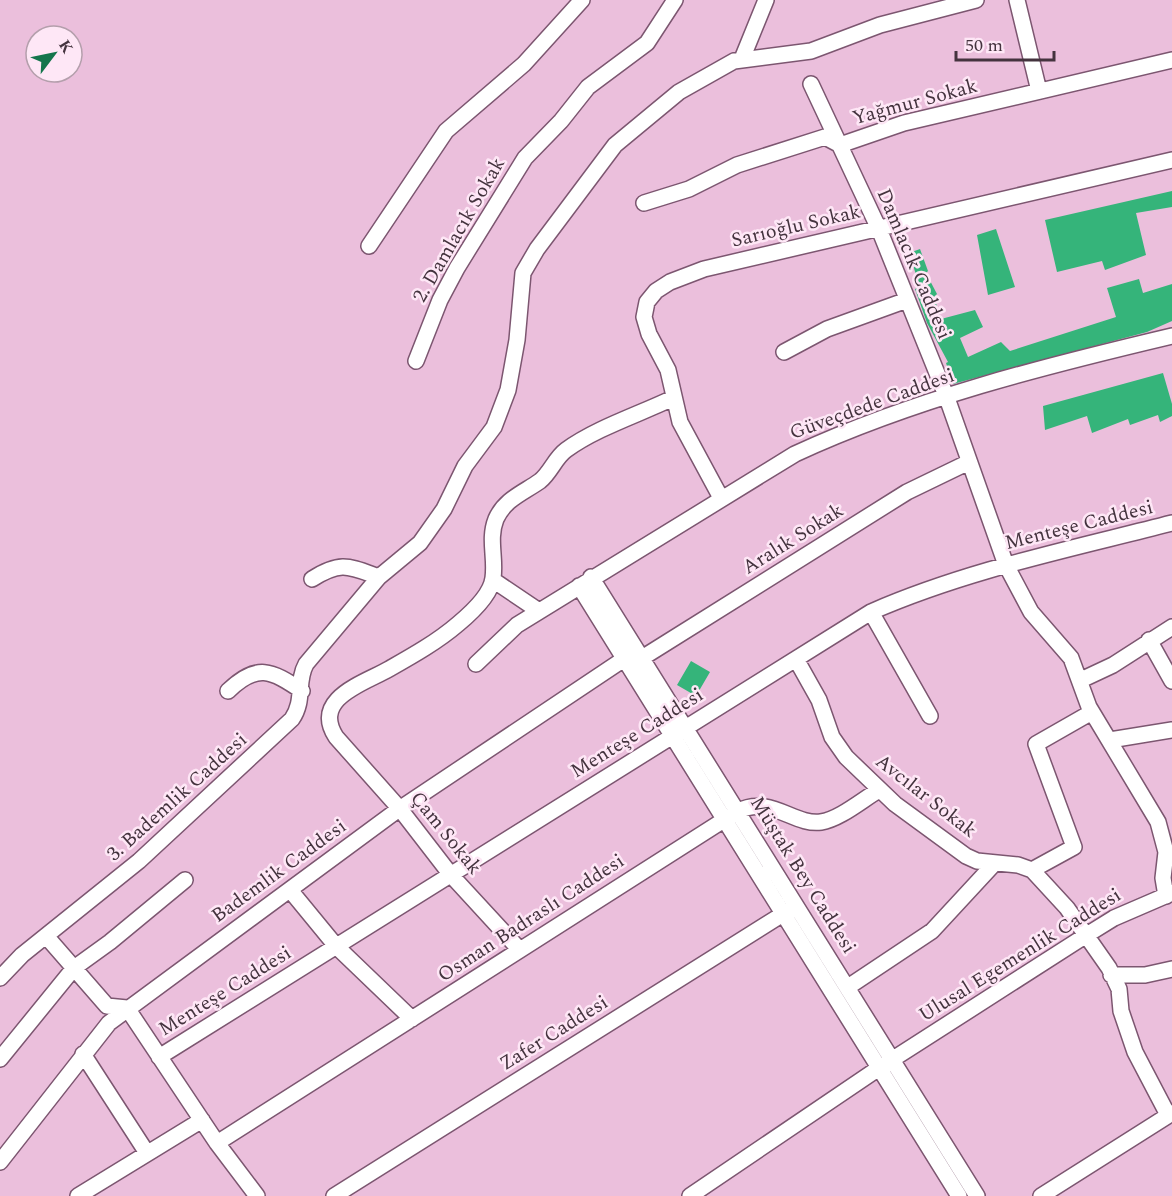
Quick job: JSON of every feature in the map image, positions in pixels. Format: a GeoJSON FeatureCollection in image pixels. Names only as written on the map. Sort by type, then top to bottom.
{"type":"FeatureCollection","features":[{"type":"Feature","properties":{"kind":"street"},"geometry":{"type":"LineString","coordinates":[[369,246],[446,131],[524,64],[582,0]]}},
{"type":"Feature","properties":{"kind":"street","name":"2. Damlacık Sokak"},"geometry":{"type":"LineString","coordinates":[[416,361],[440,300],[457,268],[525,158],[561,121],[588,87],[655,34],[675,0]]}},
{"type":"Feature","properties":{"kind":"street"},"geometry":{"type":"LineString","coordinates":[[766,0],[742,59],[780,57],[811,51],[880,25],[976,0]]}},
{"type":"Feature","properties":{"kind":"street"},"geometry":{"type":"LineString","coordinates":[[1017,0],[1039,91]]}},
{"type":"Feature","properties":{"kind":"street","name":"3. Bademlik Caddesi"},"geometry":{"type":"LineString","coordinates":[[0,978],[13,963],[139,861],[280,733],[296,713],[302,691],[302,673],[306,664],[378,577],[420,543],[444,509],[465,466],[497,421],[508,390],[517,340],[521,281],[537,249],[623,137],[701,78],[742,59]]}},
{"type":"Feature","properties":{"kind":"street","name":"Yağmur Sokak"},"geometry":{"type":"LineString","coordinates":[[644,203],[688,189],[737,165],[825,137],[840,146],[882,129],[1172,60]]}},
{"type":"Feature","properties":{"kind":"street","name":"Damlacık Caddesi"},"geometry":{"type":"LineString","coordinates":[[812,84],[879,229],[946,398],[1006,565],[1024,602],[1062,645],[1081,680],[1092,712],[1151,810],[1163,838],[1169,894]]}},
{"type":"Feature","properties":{"kind":"street","name":"Sarıoğlu Sokak"},"geometry":{"type":"LineString","coordinates":[[721,498],[680,422],[668,370],[649,334],[644,318],[647,302],[656,291],[704,269],[1172,160]]}},
{"type":"Feature","properties":{"kind":"street"},"geometry":{"type":"LineString","coordinates":[[784,352],[827,328],[907,300]]}},
{"type":"Feature","properties":{"kind":"street","name":"Güveçdede Caddesi"},"geometry":{"type":"LineString","coordinates":[[476,664],[517,625],[721,498],[816,444],[946,398],[1084,357],[1172,336]]}},
{"type":"Feature","properties":{"kind":"street"},"geometry":{"type":"LineString","coordinates":[[539,611],[493,580],[494,525],[502,507],[510,499],[541,480],[567,450],[674,398]]}},
{"type":"Feature","properties":{"kind":"street","name":"Aralık Sokak"},"geometry":{"type":"LineString","coordinates":[[642,658],[907,492],[969,462]]}},
{"type":"Feature","properties":{"kind":"street","name":"Menteşe Caddesi"},"geometry":{"type":"LineString","coordinates":[[159,1057],[871,612],[942,584],[1006,565],[1172,523]]}},
{"type":"Feature","properties":{"kind":"street"},"geometry":{"type":"LineString","coordinates":[[312,579],[327,569],[341,565],[378,577]]}},
{"type":"Feature","properties":{"kind":"street","name":"Çam Sokak"},"geometry":{"type":"LineString","coordinates":[[493,580],[477,604],[446,634],[394,666],[360,681],[345,691],[331,715],[333,732],[340,742],[400,809],[451,875],[520,950]]}},
{"type":"Feature","properties":{"kind":"street","name":"Müştak Bey Caddesi"},"geometry":{"type":"LineString","coordinates":[[585,582],[642,658],[679,732]]}},
{"type":"Feature","properties":{"kind":"street","name":"Müştak Bey Caddesi"},"geometry":{"type":"LineString","coordinates":[[585,582],[624,659],[679,732],[790,909],[879,1068],[959,1196]]}},
{"type":"Feature","properties":{"kind":"street"},"geometry":{"type":"LineString","coordinates":[[871,612],[930,716]]}},
{"type":"Feature","properties":{"kind":"street"},"geometry":{"type":"LineString","coordinates":[[1081,680],[1113,665],[1172,627]]}},
{"type":"Feature","properties":{"kind":"street"},"geometry":{"type":"LineString","coordinates":[[1149,640],[1172,681]]}},
{"type":"Feature","properties":{"kind":"street","name":"Bademlik Caddesi"},"geometry":{"type":"LineString","coordinates":[[0,1162],[101,1030],[127,1008],[400,809],[624,659]]}},
{"type":"Feature","properties":{"kind":"street","name":"Avcılar Sokak"},"geometry":{"type":"LineString","coordinates":[[796,659],[819,700],[838,746],[879,790],[966,856],[977,861],[1018,865],[1032,870]]}},
{"type":"Feature","properties":{"kind":"street"},"geometry":{"type":"LineString","coordinates":[[228,691],[250,673],[261,671],[286,680],[302,691]]}},
{"type":"Feature","properties":{"kind":"street"},"geometry":{"type":"LineString","coordinates":[[1041,1196],[1170,1114],[1135,1052],[1122,1011],[1119,989],[1112,975],[1067,908],[1032,870],[1074,847],[1036,744],[1092,712]]}},
{"type":"Feature","properties":{"kind":"street"},"geometry":{"type":"LineString","coordinates":[[1110,740],[1172,730]]}},
{"type":"Feature","properties":{"kind":"street","name":"Osman Badraslı Caddesi"},"geometry":{"type":"LineString","coordinates":[[218,1143],[731,815],[760,807],[789,813],[809,821],[823,822],[879,790]]}},
{"type":"Feature","properties":{"kind":"street"},"geometry":{"type":"LineString","coordinates":[[848,987],[932,931],[994,864]]}},
{"type":"Feature","properties":{"kind":"street"},"geometry":{"type":"LineString","coordinates":[[0,1059],[74,968],[110,942],[185,880]]}},
{"type":"Feature","properties":{"kind":"street"},"geometry":{"type":"LineString","coordinates":[[290,890],[336,946],[412,1019]]}},
{"type":"Feature","properties":{"kind":"street","name":"Ulusal Egemenlik Caddesi"},"geometry":{"type":"LineString","coordinates":[[690,1196],[879,1068],[1085,936],[1114,918],[1169,894]]}},
{"type":"Feature","properties":{"kind":"street","name":"Müştak Bey Caddesi"},"geometry":{"type":"LineString","coordinates":[[790,909],[848,987],[977,1196]]}},
{"type":"Feature","properties":{"kind":"street","name":"Zafer Caddesi"},"geometry":{"type":"LineString","coordinates":[[335,1196],[790,909]]}},
{"type":"Feature","properties":{"kind":"street"},"geometry":{"type":"LineString","coordinates":[[46,936],[107,1006],[127,1008],[218,1143],[258,1196]]}},
{"type":"Feature","properties":{"kind":"street"},"geometry":{"type":"LineString","coordinates":[[1112,975],[1145,975],[1172,969]]}},
{"type":"Feature","properties":{"kind":"street"},"geometry":{"type":"LineString","coordinates":[[83,1054],[147,1154]]}},
{"type":"Feature","properties":{"kind":"street"},"geometry":{"type":"LineString","coordinates":[[78,1196],[202,1120]]}},
{"type":"Feature","properties":{"kind":"building"},"geometry":{"type":"Polygon","coordinates":[[[1172,191],[1172,207],[1136,213],[1146,255],[1105,270],[1102,261],[1057,272],[1045,220],[1172,191]]]}},
{"type":"Feature","properties":{"kind":"building"},"geometry":{"type":"Polygon","coordinates":[[[996,229],[1015,287],[988,295],[977,235],[996,229]]]}},
{"type":"Feature","properties":{"kind":"building"},"geometry":{"type":"Polygon","coordinates":[[[920,249],[928,271],[926,273],[937,294],[934,297],[941,319],[975,310],[983,327],[960,338],[968,357],[1001,342],[1010,351],[1116,317],[1107,288],[1139,279],[1143,293],[1172,284],[1172,321],[1147,332],[953,384],[946,363],[948,362],[927,323],[915,289],[920,287],[909,253],[920,249]]]}},
{"type":"Feature","properties":{"kind":"building"},"geometry":{"type":"Polygon","coordinates":[[[1163,373],[1172,404],[1172,416],[1160,422],[1158,415],[1130,425],[1128,419],[1092,433],[1087,416],[1045,430],[1043,406],[1163,373]]]}},
{"type":"Feature","properties":{"kind":"building"},"geometry":{"type":"Polygon","coordinates":[[[691,661],[710,672],[696,696],[677,685],[691,661]]]}}]}
